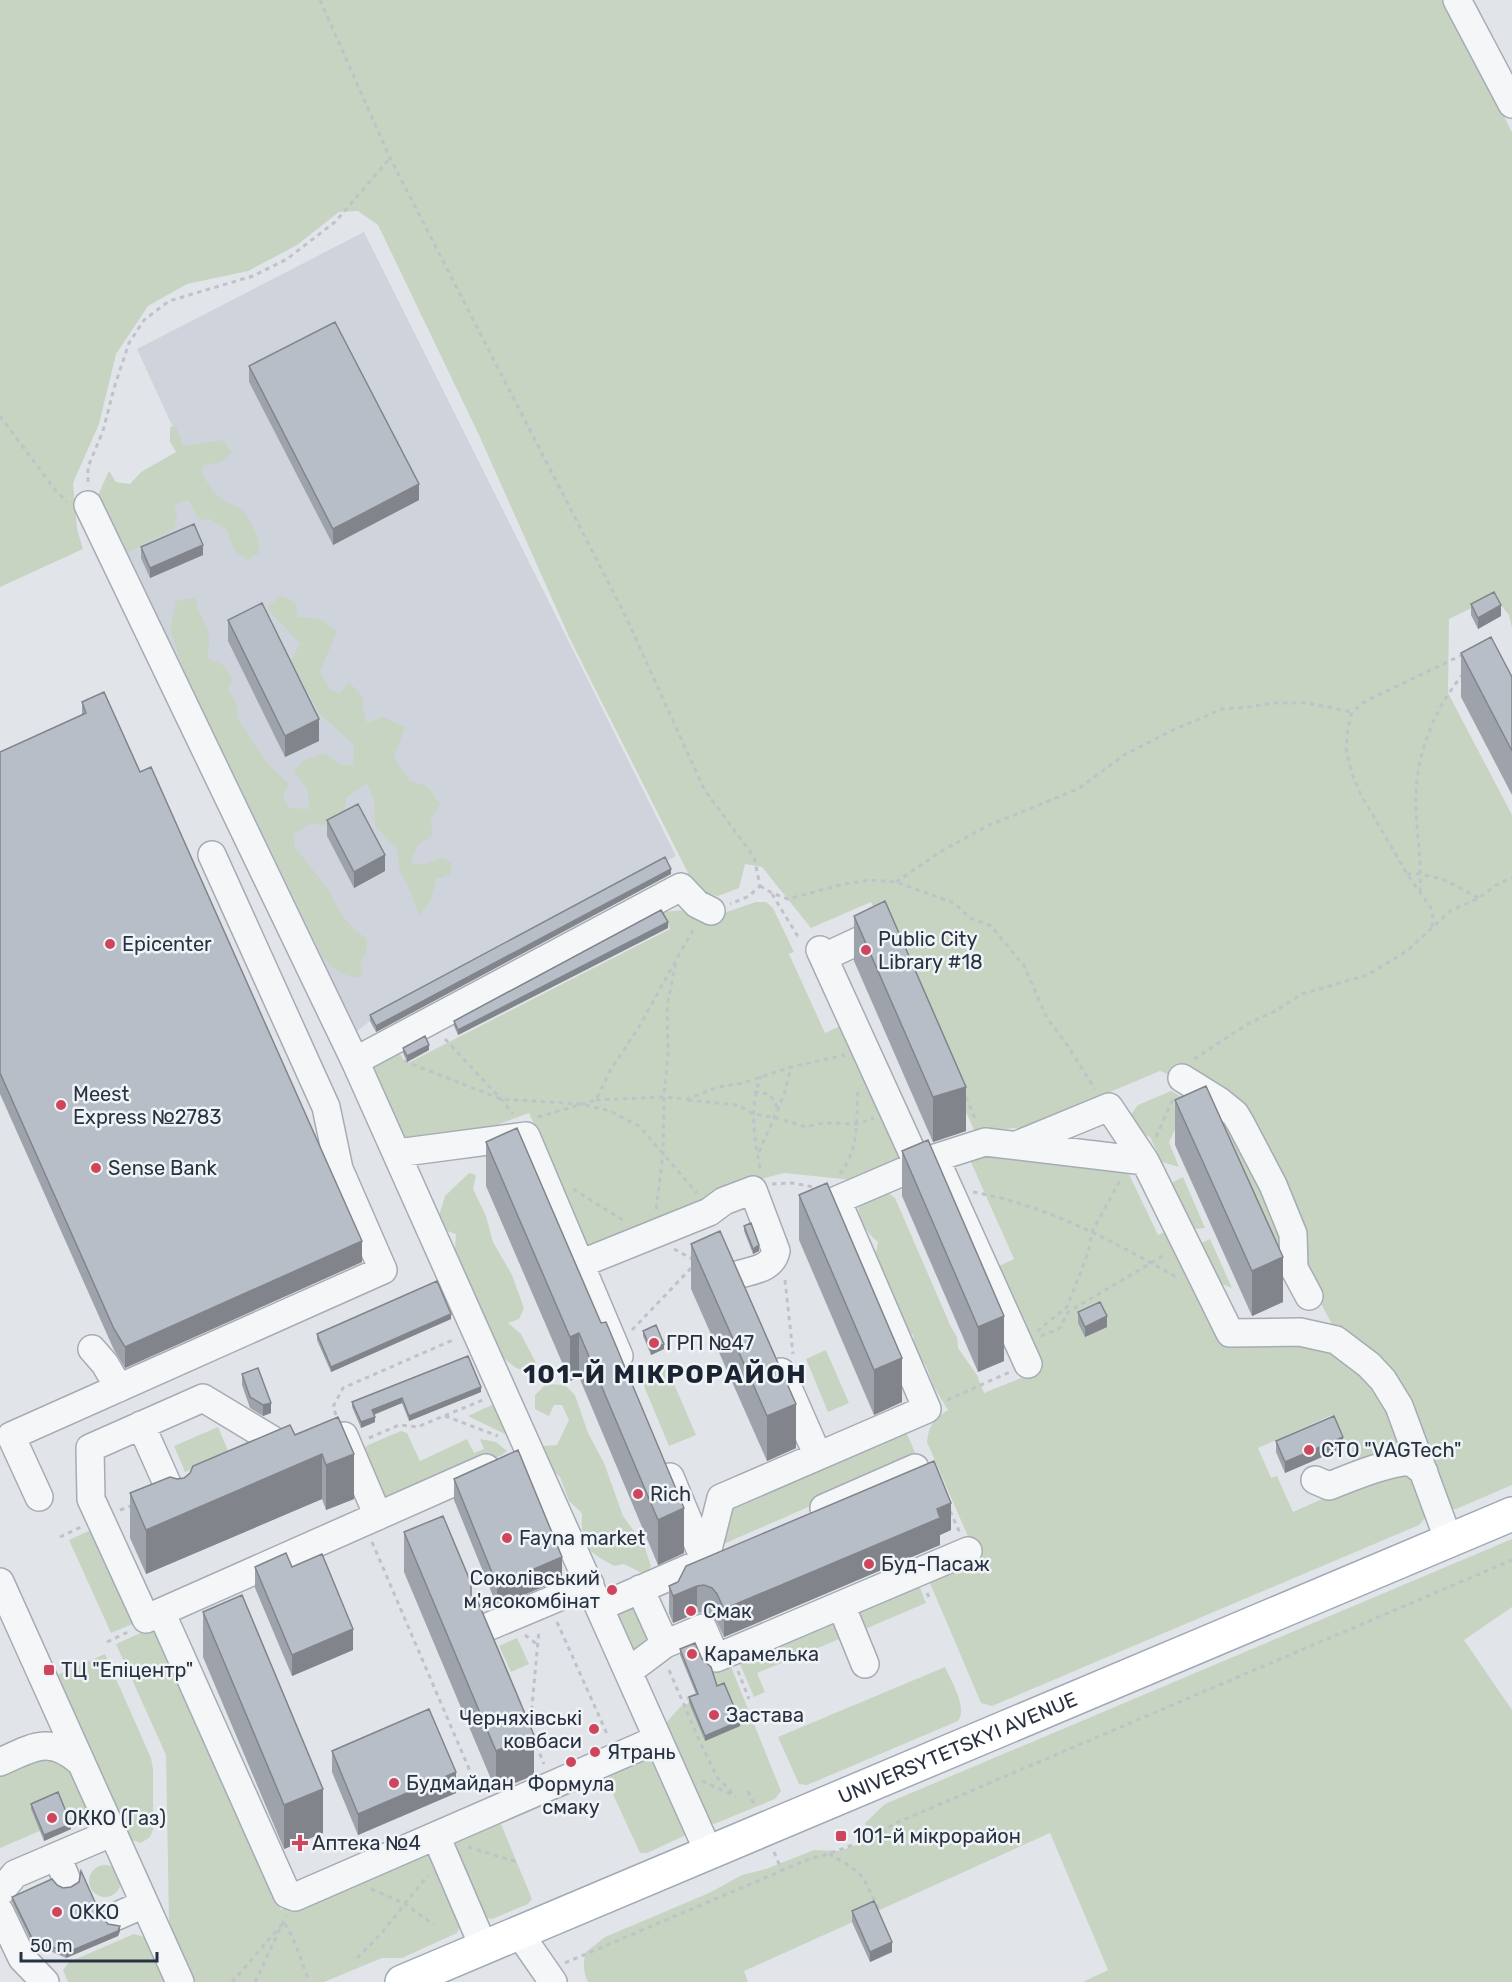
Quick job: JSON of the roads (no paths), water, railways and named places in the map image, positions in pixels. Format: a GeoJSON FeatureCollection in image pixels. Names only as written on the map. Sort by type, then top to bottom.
{"type":"FeatureCollection","features":[{"type":"Feature","properties":{"kind":"main road","name":"UNIVERSYTETSKYI AVENUE"},"geometry":{"type":"LineString","coordinates":[[402,1982],[1512,1514]]}},
{"type":"Feature","properties":{"kind":"street"},"geometry":{"type":"LineString","coordinates":[[1457,0],[1512,104]]}},
{"type":"Feature","properties":{"kind":"street"},"geometry":{"type":"LineString","coordinates":[[79,506],[366,1055],[397,1153],[709,1853]]}},
{"type":"Feature","properties":{"kind":"street"},"geometry":{"type":"LineString","coordinates":[[39,1497],[12,1436],[384,1270],[339,1169],[326,1107],[212,855]]}},
{"type":"Feature","properties":{"kind":"street"},"geometry":{"type":"LineString","coordinates":[[366,1055],[681,887],[697,904],[711,911]]}},
{"type":"Feature","properties":{"kind":"street"},"geometry":{"type":"LineString","coordinates":[[878,932],[822,953],[896,1118],[926,1161],[948,1187],[1024,1355]]}},
{"type":"Feature","properties":{"kind":"street"},"geometry":{"type":"LineString","coordinates":[[1182,1077],[1219,1101],[1235,1114],[1241,1124],[1273,1185],[1293,1234],[1294,1268],[1309,1296]]}},
{"type":"Feature","properties":{"kind":"street"},"geometry":{"type":"LineString","coordinates":[[1018,1144],[1109,1107],[1145,1161],[1230,1333],[1300,1332],[1335,1340],[1369,1365],[1383,1380],[1400,1406],[1449,1541]]}},
{"type":"Feature","properties":{"kind":"street"},"geometry":{"type":"LineString","coordinates":[[1083,1118],[1099,1155]]}},
{"type":"Feature","properties":{"kind":"street"},"geometry":{"type":"LineString","coordinates":[[397,1153],[522,1130],[629,1381]]}},
{"type":"Feature","properties":{"kind":"street"},"geometry":{"type":"LineString","coordinates":[[705,1560],[721,1498],[927,1409],[833,1195],[985,1142],[1018,1144],[1145,1161]]}},
{"type":"Feature","properties":{"kind":"street"},"geometry":{"type":"LineString","coordinates":[[580,1264],[652,1235],[719,1223],[753,1190],[776,1251],[774,1260],[768,1265],[737,1275]]}},
{"type":"Feature","properties":{"kind":"street"},"geometry":{"type":"LineString","coordinates":[[719,1223],[749,1302]]}},
{"type":"Feature","properties":{"kind":"street"},"geometry":{"type":"LineString","coordinates":[[768,1345],[818,1456]]}},
{"type":"Feature","properties":{"kind":"street"},"geometry":{"type":"LineString","coordinates":[[92,1349],[105,1364],[119,1388]]}},
{"type":"Feature","properties":{"kind":"street"},"geometry":{"type":"LineString","coordinates":[[294,1450],[203,1398],[90,1448],[91,1499],[146,1618],[530,1449]]}},
{"type":"Feature","properties":{"kind":"street"},"geometry":{"type":"LineString","coordinates":[[141,1425],[178,1508]]}},
{"type":"Feature","properties":{"kind":"street"},"geometry":{"type":"LineString","coordinates":[[244,1456],[347,1441],[371,1519]]}},
{"type":"Feature","properties":{"kind":"street"},"geometry":{"type":"LineString","coordinates":[[661,1455],[705,1560]]}},
{"type":"Feature","properties":{"kind":"street"},"geometry":{"type":"LineString","coordinates":[[1314,1480],[1329,1486],[1359,1474],[1410,1461],[1424,1472]]}},
{"type":"Feature","properties":{"kind":"street"},"geometry":{"type":"LineString","coordinates":[[800,1519],[915,1468]]}},
{"type":"Feature","properties":{"kind":"street"},"geometry":{"type":"LineString","coordinates":[[485,1628],[545,1603],[640,1589],[737,1547]]}},
{"type":"Feature","properties":{"kind":"street"},"geometry":{"type":"LineString","coordinates":[[629,1671],[662,1646],[704,1628],[716,1658],[968,1551]]}},
{"type":"Feature","properties":{"kind":"street"},"geometry":{"type":"LineString","coordinates":[[0,1582],[180,1982]]}},
{"type":"Feature","properties":{"kind":"street"},"geometry":{"type":"LineString","coordinates":[[640,1589],[662,1646]]}},
{"type":"Feature","properties":{"kind":"street"},"geometry":{"type":"LineString","coordinates":[[841,1605],[865,1664]]}},
{"type":"Feature","properties":{"kind":"street"},"geometry":{"type":"LineString","coordinates":[[161,1612],[287,1894],[295,1897],[341,1877],[439,1843],[488,1813],[658,1739]]}},
{"type":"Feature","properties":{"kind":"street"},"geometry":{"type":"LineString","coordinates":[[0,1762],[45,1745],[67,1751],[79,1761]]}},
{"type":"Feature","properties":{"kind":"street"},"geometry":{"type":"LineString","coordinates":[[12,1888],[62,1867],[111,1833]]}},
{"type":"Feature","properties":{"kind":"street"},"geometry":{"type":"LineString","coordinates":[[439,1843],[484,1948]]}},
{"type":"Feature","properties":{"kind":"street"},"geometry":{"type":"LineString","coordinates":[[117,1916],[144,1904]]}},
{"type":"Feature","properties":{"kind":"street"},"geometry":{"type":"LineString","coordinates":[[0,1912],[33,1953],[45,1982]]}},
{"type":"Feature","properties":{"kind":"street"},"geometry":{"type":"LineString","coordinates":[[519,1933],[549,1977]]}},
{"type":"Feature","properties":{"kind":"place","name":"Epicenter"},"geometry":{"type":"Point","coordinates":[110,944]}},
{"type":"Feature","properties":{"kind":"place","name":"Public City Library #18"},"geometry":{"type":"Point","coordinates":[866,950]}},
{"type":"Feature","properties":{"kind":"place","name":"Meest Express №2783"},"geometry":{"type":"Point","coordinates":[61,1105]}},
{"type":"Feature","properties":{"kind":"place","name":"Sense Bank"},"geometry":{"type":"Point","coordinates":[96,1168]}},
{"type":"Feature","properties":{"kind":"place","name":"ГРП №47"},"geometry":{"type":"Point","coordinates":[654,1343]}},
{"type":"Feature","properties":{"kind":"place","name":"СТО \"VAGTech\""},"geometry":{"type":"Point","coordinates":[1309,1450]}},
{"type":"Feature","properties":{"kind":"place","name":"Rich"},"geometry":{"type":"Point","coordinates":[638,1494]}},
{"type":"Feature","properties":{"kind":"place","name":"Fayna market"},"geometry":{"type":"Point","coordinates":[507,1538]}},
{"type":"Feature","properties":{"kind":"place","name":"Буд-Пасаж"},"geometry":{"type":"Point","coordinates":[869,1564]}},
{"type":"Feature","properties":{"kind":"place","name":"Соколівський м'ясокомбінат"},"geometry":{"type":"Point","coordinates":[612,1590]}},
{"type":"Feature","properties":{"kind":"place","name":"Смак"},"geometry":{"type":"Point","coordinates":[691,1611]}},
{"type":"Feature","properties":{"kind":"place","name":"Карамелька"},"geometry":{"type":"Point","coordinates":[692,1654]}},
{"type":"Feature","properties":{"kind":"place","name":"ТЦ \"Епіцентр\""},"geometry":{"type":"Point","coordinates":[49,1670]}},
{"type":"Feature","properties":{"kind":"place","name":"Застава"},"geometry":{"type":"Point","coordinates":[714,1715]}},
{"type":"Feature","properties":{"kind":"place","name":"Черняхівські ковбаси"},"geometry":{"type":"Point","coordinates":[594,1729]}},
{"type":"Feature","properties":{"kind":"place","name":"Ятрань"},"geometry":{"type":"Point","coordinates":[595,1752]}},
{"type":"Feature","properties":{"kind":"place","name":"Формула смаку"},"geometry":{"type":"Point","coordinates":[571,1762]}},
{"type":"Feature","properties":{"kind":"place","name":"Будмайдан"},"geometry":{"type":"Point","coordinates":[394,1783]}},
{"type":"Feature","properties":{"kind":"place","name":"ОККО (Газ)"},"geometry":{"type":"Point","coordinates":[52,1818]}},
{"type":"Feature","properties":{"kind":"place","name":"101-й мікрорайон"},"geometry":{"type":"Point","coordinates":[841,1836]}},
{"type":"Feature","properties":{"kind":"place","name":"Аптека №4"},"geometry":{"type":"Point","coordinates":[300,1843]}},
{"type":"Feature","properties":{"kind":"place","name":"OKKO"},"geometry":{"type":"Point","coordinates":[57,1912]}},
{"type":"Feature","properties":{"kind":"district","name":"101-Й МІКРОРАЙОН"},"geometry":{"type":"Point","coordinates":[665,1374]}}]}
